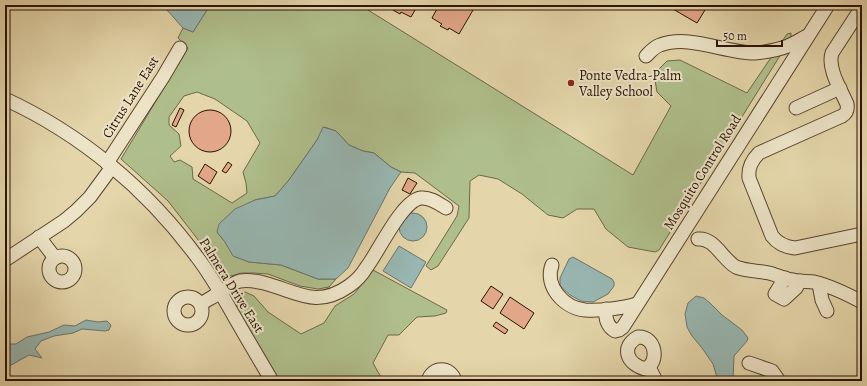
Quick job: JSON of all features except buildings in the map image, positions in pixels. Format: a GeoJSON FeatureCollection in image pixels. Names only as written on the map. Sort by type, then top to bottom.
{"type":"FeatureCollection","features":[{"type":"Feature","properties":{"kind":"street","name":"Mosquito Control Road"},"geometry":{"type":"LineString","coordinates":[[606,309],[605,315],[610,328],[615,331],[623,328],[828,5]]}},
{"type":"Feature","properties":{"kind":"street"},"geometry":{"type":"LineString","coordinates":[[862,7],[830,58],[833,71],[847,104],[848,110],[842,116],[760,154],[754,158],[748,172],[772,236],[782,245],[789,248],[795,248],[862,234]]}},
{"type":"Feature","properties":{"kind":"street"},"geometry":{"type":"LineString","coordinates":[[646,56],[660,44],[672,42],[684,41],[736,51],[756,53],[787,46],[808,36]]}},
{"type":"Feature","properties":{"kind":"street","name":"Citrus Lane East"},"geometry":{"type":"LineString","coordinates":[[5,260],[76,211],[90,197],[180,48]]}},
{"type":"Feature","properties":{"kind":"street"},"geometry":{"type":"LineString","coordinates":[[796,108],[840,88]]}},
{"type":"Feature","properties":{"kind":"street","name":"Palmera Drive East"},"geometry":{"type":"LineString","coordinates":[[5,99],[26,108],[72,137],[110,165],[137,188],[155,207],[182,237],[198,258],[220,292],[272,381]]}},
{"type":"Feature","properties":{"kind":"street"},"geometry":{"type":"LineString","coordinates":[[201,304],[231,285],[247,280],[257,281],[302,296],[314,298],[324,298],[335,294],[349,286],[360,277],[397,219],[406,207],[414,200],[420,198],[428,199],[446,208]]}},
{"type":"Feature","properties":{"kind":"street"},"geometry":{"type":"LineString","coordinates":[[39,237],[55,258]]}},
{"type":"Feature","properties":{"kind":"street"},"geometry":{"type":"LineString","coordinates":[[698,239],[710,241],[730,262],[741,269],[769,273],[792,280],[818,284],[836,290],[862,302]]}},
{"type":"Feature","properties":{"kind":"street"},"geometry":{"type":"LineString","coordinates":[[552,265],[549,272],[553,289],[571,306],[585,310],[626,308],[637,304]]}},
{"type":"Feature","properties":{"kind":"street"},"geometry":{"type":"LineString","coordinates":[[785,278],[775,294],[784,299],[796,288],[800,281]]}},
{"type":"Feature","properties":{"kind":"street"},"geometry":{"type":"LineString","coordinates":[[818,284],[822,300],[827,311]]}},
{"type":"Feature","properties":{"kind":"street"},"geometry":{"type":"LineString","coordinates":[[749,363],[772,371],[779,381]]}},
{"type":"Feature","properties":{"kind":"street"},"geometry":{"type":"LineString","coordinates":[[649,366],[656,381]]}},
{"type":"Feature","properties":{"kind":"street"},"geometry":{"type":"LineString","coordinates":[[428,381],[434,372],[442,369],[450,372],[455,381]]}},
{"type":"Feature","properties":{"kind":"green space"},"geometry":{"type":"Polygon","coordinates":[[[210,5],[360,5],[633,175],[671,106],[657,92],[654,74],[667,61],[680,60],[747,93],[787,34],[791,33],[791,38],[659,250],[655,252],[628,247],[606,229],[594,209],[577,209],[563,218],[548,215],[522,194],[498,179],[479,175],[470,181],[469,218],[438,266],[431,270],[426,266],[457,216],[459,206],[415,173],[401,172],[391,167],[374,153],[363,151],[349,145],[336,131],[324,127],[317,140],[289,180],[275,196],[255,200],[217,232],[234,256],[249,262],[281,265],[318,279],[336,279],[329,287],[318,289],[300,286],[268,274],[242,273],[231,276],[223,272],[168,201],[121,159],[188,48],[178,38],[183,28],[193,32],[210,5]],[[197,92],[184,96],[169,117],[169,125],[179,134],[181,146],[170,156],[174,162],[180,160],[192,167],[193,179],[232,203],[247,193],[243,172],[260,143],[247,121],[215,99],[197,92]]]}},
{"type":"Feature","properties":{"kind":"green space"},"geometry":{"type":"Polygon","coordinates":[[[373,270],[447,310],[446,313],[435,316],[417,317],[399,335],[388,335],[373,363],[383,381],[280,381],[238,310],[234,300],[238,294],[245,292],[254,296],[268,312],[301,334],[324,323],[335,306],[354,294],[373,270]]]}},
{"type":"Feature","properties":{"kind":"water"},"geometry":{"type":"Polygon","coordinates":[[[161,5],[210,5],[193,32],[183,28],[161,5]]]}},
{"type":"Feature","properties":{"kind":"water"},"geometry":{"type":"Polygon","coordinates":[[[323,127],[336,131],[349,145],[363,151],[374,153],[391,167],[401,172],[390,188],[348,268],[336,279],[318,279],[281,265],[249,262],[233,256],[217,232],[219,224],[235,209],[255,200],[275,196],[289,180],[317,140],[323,127]]]}},
{"type":"Feature","properties":{"kind":"water"},"geometry":{"type":"Polygon","coordinates":[[[413,213],[423,217],[427,227],[423,237],[413,241],[403,237],[399,227],[403,217],[413,213]]]}},
{"type":"Feature","properties":{"kind":"water"},"geometry":{"type":"Polygon","coordinates":[[[399,246],[426,262],[411,288],[383,271],[399,246]]]}},
{"type":"Feature","properties":{"kind":"water"},"geometry":{"type":"Polygon","coordinates":[[[573,257],[612,279],[614,286],[608,294],[593,302],[581,301],[570,295],[560,286],[560,278],[569,259],[573,257]]]}},
{"type":"Feature","properties":{"kind":"water"},"geometry":{"type":"Polygon","coordinates":[[[696,296],[704,298],[722,315],[742,330],[748,338],[734,356],[733,381],[718,381],[713,364],[687,327],[685,314],[688,303],[696,296]]]}},
{"type":"Feature","properties":{"kind":"water"},"geometry":{"type":"Polygon","coordinates":[[[86,320],[98,322],[107,321],[111,325],[109,330],[105,331],[82,329],[73,333],[54,336],[41,341],[35,349],[42,358],[29,355],[5,368],[5,344],[16,344],[27,337],[49,332],[64,325],[75,326],[86,320]]]}},
{"type":"Feature","properties":{"kind":"place","name":"Ponte Vedra-Palm Valley School"},"geometry":{"type":"Point","coordinates":[571,83]}}]}
